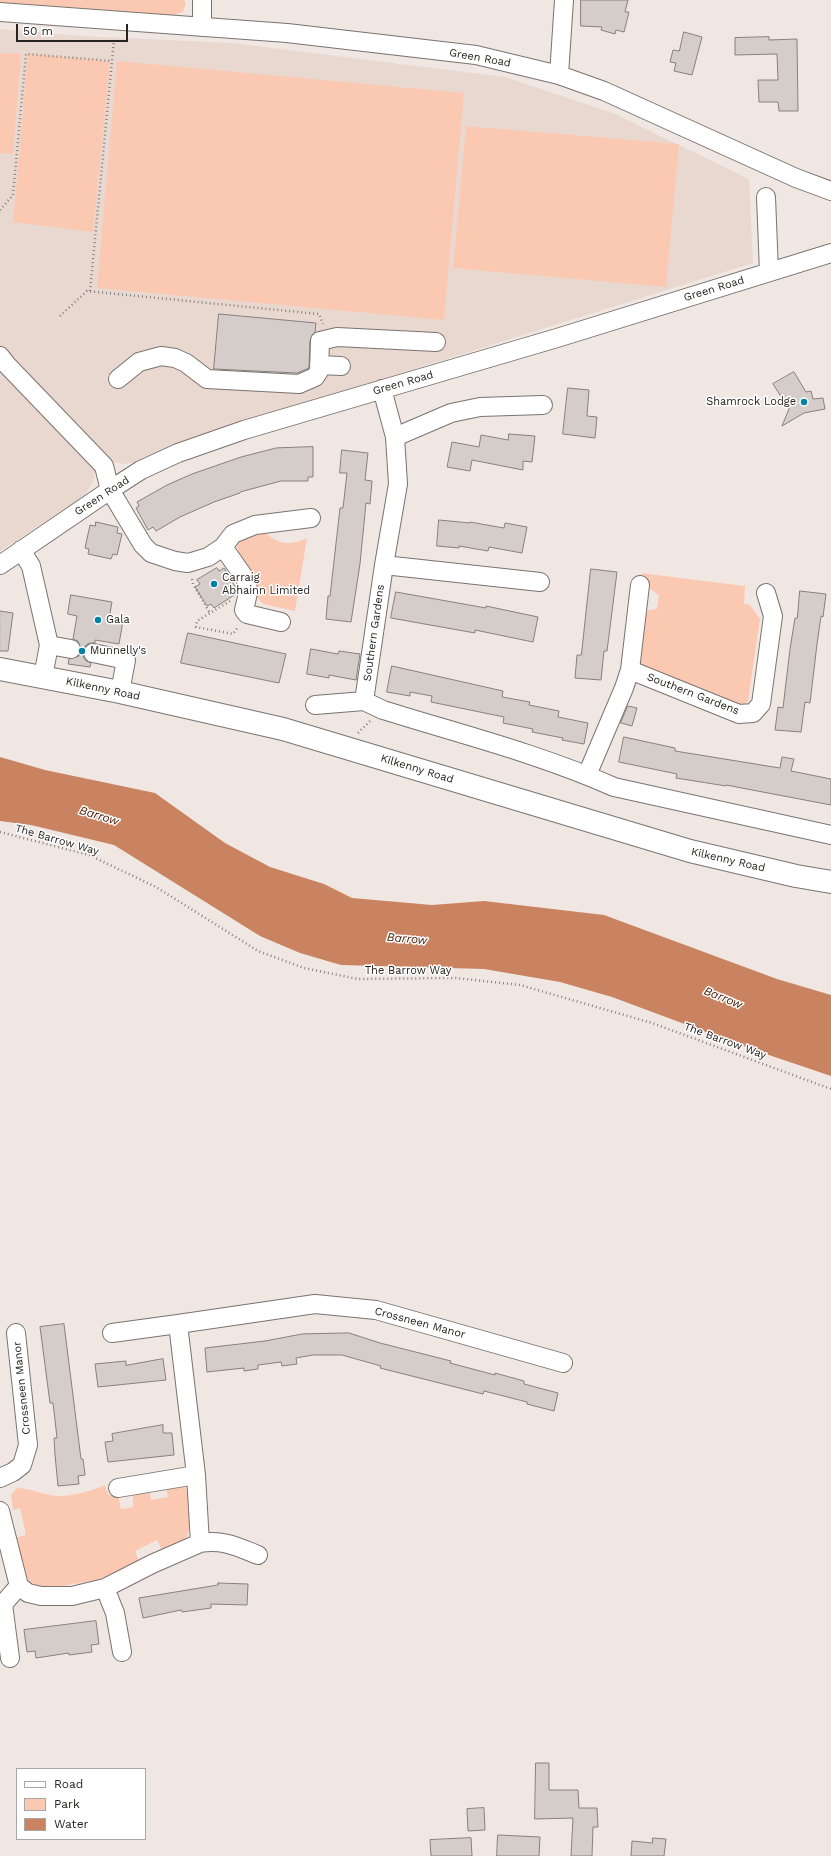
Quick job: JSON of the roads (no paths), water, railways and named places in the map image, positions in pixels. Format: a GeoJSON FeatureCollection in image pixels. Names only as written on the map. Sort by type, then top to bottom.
{"type":"FeatureCollection","features":[{"type":"Feature","properties":{"kind":"main road","name":"Kilkenny Road"},"geometry":{"type":"LineString","coordinates":[[0,669],[120,692],[283,729],[690,851],[789,874],[831,882]]}},
{"type":"Feature","properties":{"kind":"street"},"geometry":{"type":"LineString","coordinates":[[202,0],[202,27]]}},
{"type":"Feature","properties":{"kind":"street"},"geometry":{"type":"LineString","coordinates":[[559,75],[564,0]]}},
{"type":"Feature","properties":{"kind":"street","name":"Green Road"},"geometry":{"type":"LineString","coordinates":[[0,12],[287,33],[414,47],[476,56],[559,75],[604,91],[796,178],[831,191]]}},
{"type":"Feature","properties":{"kind":"street"},"geometry":{"type":"LineString","coordinates":[[766,197],[769,272]]}},
{"type":"Feature","properties":{"kind":"street","name":"Green Road"},"geometry":{"type":"LineString","coordinates":[[0,565],[141,470],[178,453],[244,430],[557,338],[831,253]]}},
{"type":"Feature","properties":{"kind":"street"},"geometry":{"type":"LineString","coordinates":[[118,379],[139,362],[161,356],[175,358],[207,379],[299,384],[314,377],[318,371],[320,341],[337,337],[436,342]]}},
{"type":"Feature","properties":{"kind":"street"},"geometry":{"type":"LineString","coordinates":[[0,356],[104,466],[110,490],[143,545],[151,552],[175,561],[188,562],[208,557],[223,547],[233,534],[255,525],[311,518]]}},
{"type":"Feature","properties":{"kind":"street"},"geometry":{"type":"LineString","coordinates":[[319,365],[341,366]]}},
{"type":"Feature","properties":{"kind":"street","name":"Southern Gardens"},"geometry":{"type":"LineString","coordinates":[[364,702],[384,565],[398,484],[395,437],[382,389]]}},
{"type":"Feature","properties":{"kind":"street"},"geometry":{"type":"LineString","coordinates":[[395,437],[451,413],[480,407],[543,405]]}},
{"type":"Feature","properties":{"kind":"street"},"geometry":{"type":"LineString","coordinates":[[223,547],[248,581],[248,593],[244,610],[247,614],[281,622]]}},
{"type":"Feature","properties":{"kind":"street"},"geometry":{"type":"LineString","coordinates":[[21,550],[31,566],[49,645],[43,677]]}},
{"type":"Feature","properties":{"kind":"street"},"geometry":{"type":"LineString","coordinates":[[384,565],[540,582]]}},
{"type":"Feature","properties":{"kind":"street"},"geometry":{"type":"LineString","coordinates":[[587,775],[624,688],[630,670],[640,585]]}},
{"type":"Feature","properties":{"kind":"street","name":"Southern Gardens"},"geometry":{"type":"LineString","coordinates":[[630,670],[739,714],[753,713],[761,704],[773,616],[766,593]]}},
{"type":"Feature","properties":{"kind":"street"},"geometry":{"type":"LineString","coordinates":[[49,645],[71,649]]}},
{"type":"Feature","properties":{"kind":"street"},"geometry":{"type":"LineString","coordinates":[[93,653],[126,660],[120,692]]}},
{"type":"Feature","properties":{"kind":"street"},"geometry":{"type":"LineString","coordinates":[[315,705],[364,702],[382,710],[529,754],[587,775],[614,787],[831,835]]}},
{"type":"Feature","properties":{"kind":"street","name":"Crossneen Manor"},"geometry":{"type":"LineString","coordinates":[[112,1333],[315,1304],[368,1309],[563,1363]]}},
{"type":"Feature","properties":{"kind":"street"},"geometry":{"type":"LineString","coordinates":[[178,1324],[196,1475],[200,1543]]}},
{"type":"Feature","properties":{"kind":"street","name":"Crossneen Manor"},"geometry":{"type":"LineString","coordinates":[[0,1478],[13,1472],[22,1465],[28,1445],[16,1333]]}},
{"type":"Feature","properties":{"kind":"street"},"geometry":{"type":"LineString","coordinates":[[118,1488],[196,1475]]}},
{"type":"Feature","properties":{"kind":"street"},"geometry":{"type":"LineString","coordinates":[[0,1511],[19,1586],[28,1593],[41,1596],[72,1596],[105,1588],[152,1564],[200,1543],[214,1541],[227,1543],[258,1555]]}},
{"type":"Feature","properties":{"kind":"street"},"geometry":{"type":"LineString","coordinates":[[10,1658],[3,1604],[19,1586]]}},
{"type":"Feature","properties":{"kind":"street"},"geometry":{"type":"LineString","coordinates":[[105,1588],[115,1613],[122,1652]]}},
{"type":"Feature","properties":{"kind":"water","name":"Barrow"},"geometry":{"type":"Polygon","coordinates":[[[0,757],[45,770],[155,793],[225,843],[270,867],[324,884],[352,898],[432,905],[484,901],[604,915],[777,979],[831,995],[831,1076],[757,1051],[612,997],[560,982],[484,969],[341,965],[300,953],[260,936],[114,845],[31,825],[0,821],[0,757]]]}},
{"type":"Feature","properties":{"kind":"place","name":"Shamrock Lodge"},"geometry":{"type":"Point","coordinates":[804,402]}},
{"type":"Feature","properties":{"kind":"place","name":"Carraig Abhainn Limited"},"geometry":{"type":"Point","coordinates":[214,584]}},
{"type":"Feature","properties":{"kind":"place","name":"Gala"},"geometry":{"type":"Point","coordinates":[98,620]}},
{"type":"Feature","properties":{"kind":"place","name":"Munnelly's"},"geometry":{"type":"Point","coordinates":[82,651]}}]}
